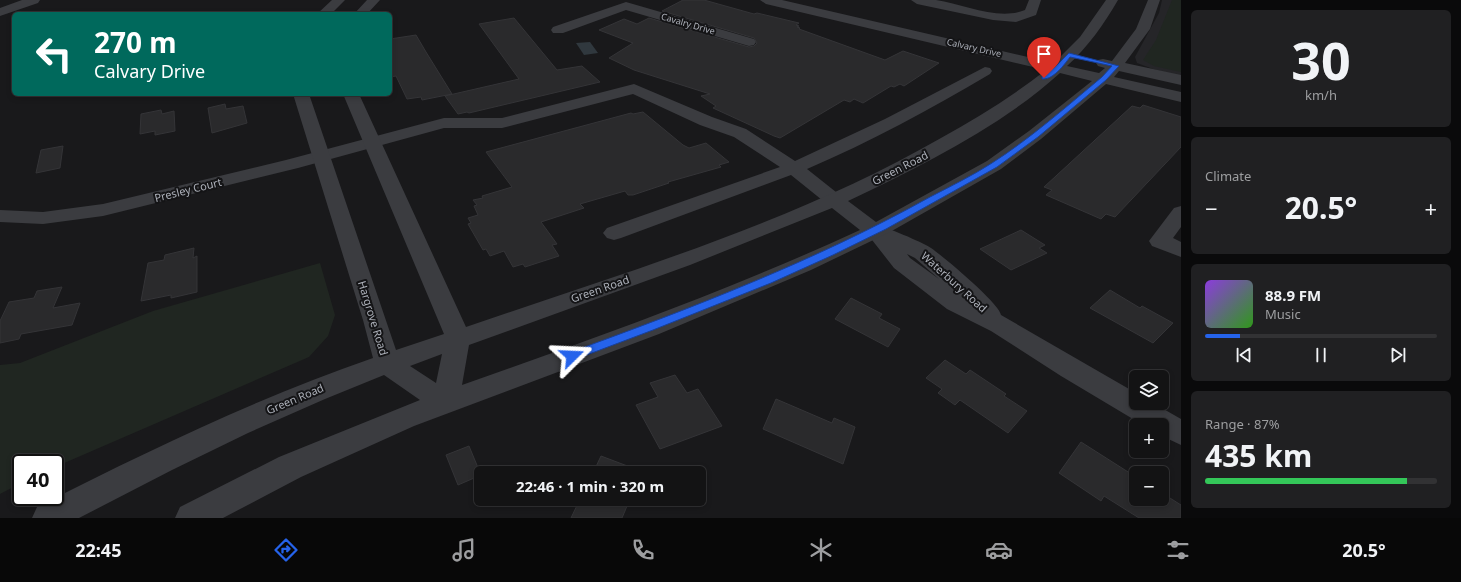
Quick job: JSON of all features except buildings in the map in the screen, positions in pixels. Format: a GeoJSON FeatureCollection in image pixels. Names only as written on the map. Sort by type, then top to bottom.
{"type":"FeatureCollection","features":[{"type":"Feature","properties":{"kind":"street"},"geometry":{"type":"LineString","coordinates":[[3,8],[34,0]]}},
{"type":"Feature","properties":{"kind":"street"},"geometry":{"type":"LineString","coordinates":[[325,12],[339,0]]}},
{"type":"Feature","properties":{"kind":"street"},"geometry":{"type":"LineString","coordinates":[[362,12],[374,0]]}},
{"type":"Feature","properties":{"kind":"street"},"geometry":{"type":"LineString","coordinates":[[558,30],[640,0]]}},
{"type":"Feature","properties":{"kind":"street","name":"Calvary Drive"},"geometry":{"type":"LineString","coordinates":[[766,0],[1061,58],[1110,72],[1181,97]]}},
{"type":"Feature","properties":{"kind":"street"},"geometry":{"type":"LineString","coordinates":[[917,0],[993,16],[1016,18],[1031,12],[1036,0]]}},
{"type":"Feature","properties":{"kind":"street","name":"Green Road"},"geometry":{"type":"LineString","coordinates":[[48,518],[186,447],[300,397],[387,364],[733,242],[834,200],[892,173],[952,141],[1019,98],[1097,25],[1112,0]]}},
{"type":"Feature","properties":{"kind":"street"},"geometry":{"type":"LineString","coordinates":[[191,518],[290,467],[397,421],[650,328],[796,268],[875,231],[994,165],[1035,135],[1110,72],[1142,30],[1154,0]]}},
{"type":"Feature","properties":{"kind":"street"},"geometry":{"type":"LineString","coordinates":[[606,1],[626,6]]}},
{"type":"Feature","properties":{"kind":"street","name":"Cavalry Drive"},"geometry":{"type":"LineString","coordinates":[[626,6],[749,42]]}},
{"type":"Feature","properties":{"kind":"street"},"geometry":{"type":"LineString","coordinates":[[614,233],[719,197],[794,168],[878,129],[985,71]]}},
{"type":"Feature","properties":{"kind":"street","name":"Calvary Drive"},"geometry":{"type":"LineString","coordinates":[[1110,72],[1181,80]]}},
{"type":"Feature","properties":{"kind":"street","name":"Presley Court"},"geometry":{"type":"LineString","coordinates":[[0,216],[43,218],[104,210],[373,143],[444,123],[502,123],[634,89],[706,122],[740,133],[794,168]]}},
{"type":"Feature","properties":{"kind":"street","name":"Hargrove Road"},"geometry":{"type":"LineString","coordinates":[[302,96],[322,156],[354,261],[375,320],[387,364],[445,403]]}},
{"type":"Feature","properties":{"kind":"street"},"geometry":{"type":"LineString","coordinates":[[351,96],[373,143],[458,339],[445,403]]}},
{"type":"Feature","properties":{"kind":"street","name":"Waterbury Road"},"geometry":{"type":"LineString","coordinates":[[794,168],[875,231],[902,263],[949,298],[1000,325],[1070,370],[1181,433]]}},
{"type":"Feature","properties":{"kind":"street"},"geometry":{"type":"LineString","coordinates":[[1181,212],[1160,241],[1181,250]]}},
{"type":"Feature","properties":{"kind":"shaded area"},"geometry":{"type":"Polygon","coordinates":[[[1162,0],[1181,0],[1181,76],[1153,69],[1137,63],[1135,57],[1159,13],[1162,0]]]}},
{"type":"Feature","properties":{"kind":"shaded area"},"geometry":{"type":"Polygon","coordinates":[[[1172,0],[1181,0],[1181,72],[1154,66],[1143,60],[1156,40],[1172,0]]]}},
{"type":"Feature","properties":{"kind":"shaded area"},"geometry":{"type":"Polygon","coordinates":[[[590,42],[598,53],[584,55],[576,43],[590,42]]]}},
{"type":"Feature","properties":{"kind":"shaded area"},"geometry":{"type":"Polygon","coordinates":[[[320,263],[335,315],[328,336],[309,357],[64,463],[64,454],[12,454],[12,488],[0,494],[0,365],[20,363],[153,311],[320,263]]]}},
{"type":"Feature","properties":{"kind":"route"},"geometry":{"type":"LineString","coordinates":[[572,356],[650,328],[767,280],[830,253],[883,227],[994,165],[1035,135],[1059,114],[1092,89],[1116,66],[1069,55],[1058,68],[1044,78]]}}]}
